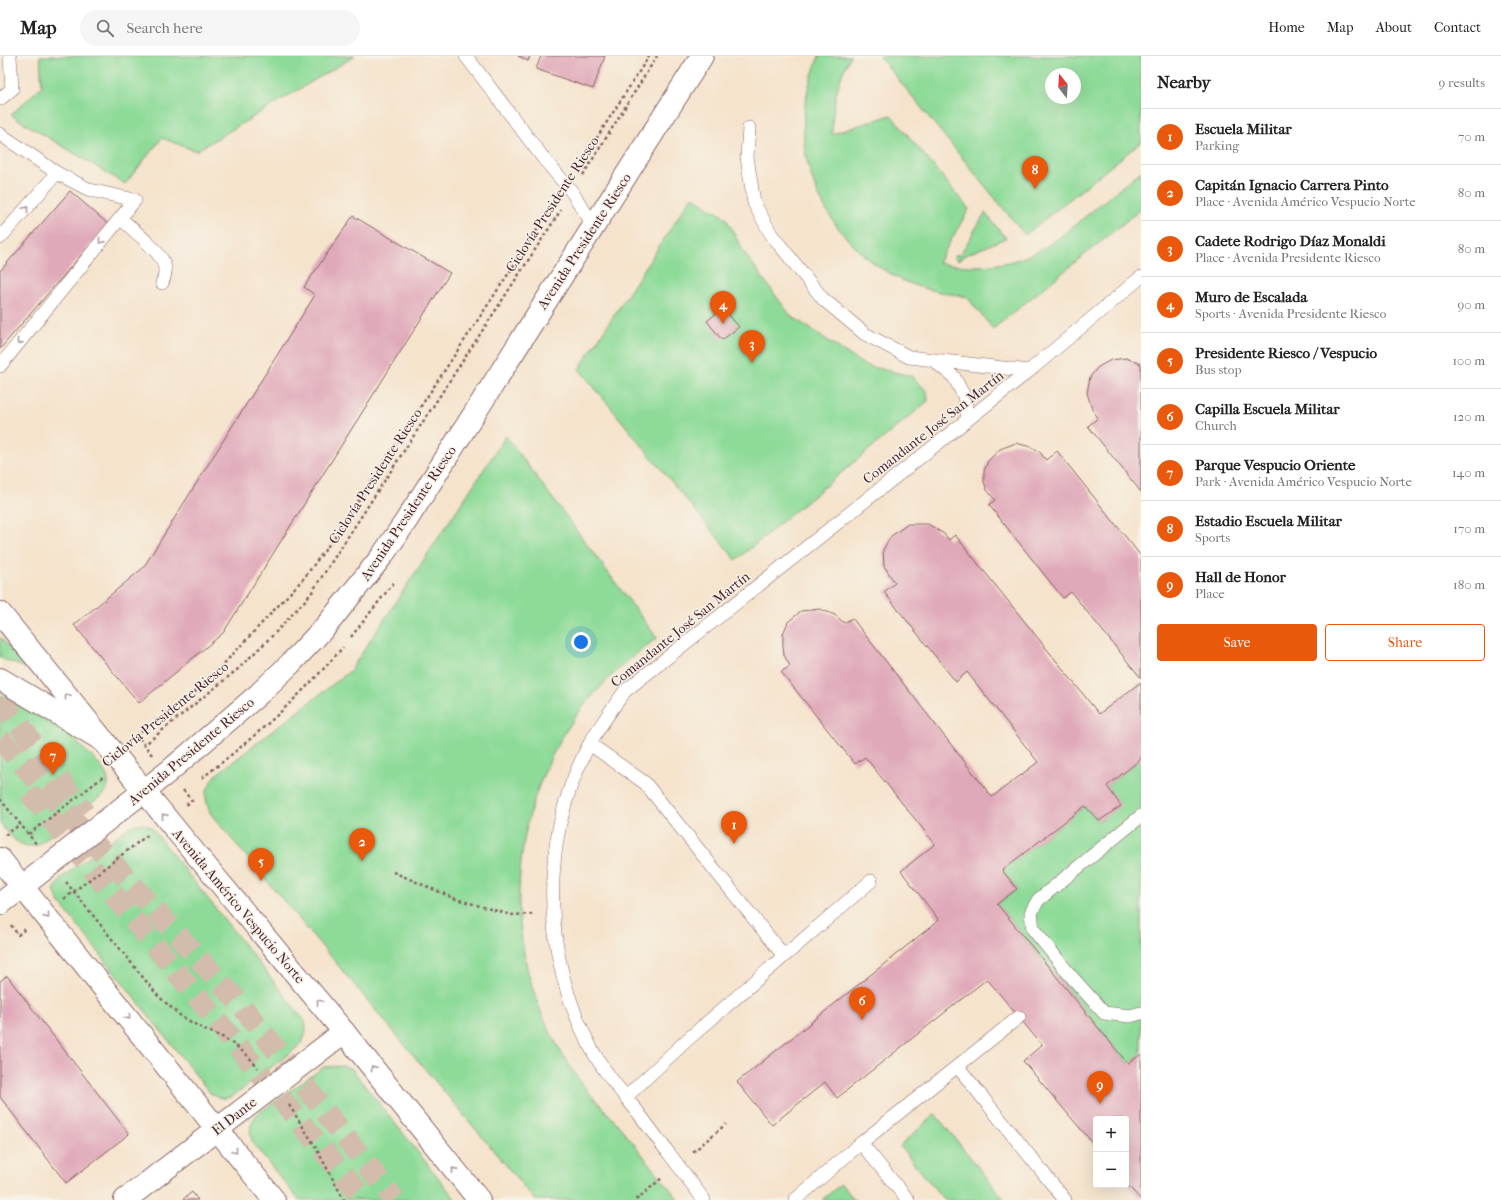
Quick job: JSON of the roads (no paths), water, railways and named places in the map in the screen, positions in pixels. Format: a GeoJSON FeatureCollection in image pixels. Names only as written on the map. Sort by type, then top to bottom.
{"type":"FeatureCollection","features":[{"type":"Feature","properties":{"kind":"main road","name":"Avenida Presidente Riesco"},"geometry":{"type":"LineString","coordinates":[[0,904],[22,885],[145,791],[260,693],[326,626],[382,556],[406,520],[702,56]]}},
{"type":"Feature","properties":{"kind":"main road","name":"Avenida Américo Vespucio Norte"},"geometry":{"type":"LineString","coordinates":[[0,613],[167,819],[344,1032],[479,1200]]}},
{"type":"Feature","properties":{"kind":"main road"},"geometry":{"type":"LineString","coordinates":[[0,679],[104,741]]}},
{"type":"Feature","properties":{"kind":"main road"},"geometry":{"type":"LineString","coordinates":[[0,859],[274,1200]]}},
{"type":"Feature","properties":{"kind":"main road","name":"El Dante"},"geometry":{"type":"LineString","coordinates":[[125,1200],[344,1032]]}},
{"type":"Feature","properties":{"kind":"lane"},"geometry":{"type":"LineString","coordinates":[[0,100],[12,89],[10,56]]}},
{"type":"Feature","properties":{"kind":"lane"},"geometry":{"type":"LineString","coordinates":[[466,56],[569,189],[594,226]]}},
{"type":"Feature","properties":{"kind":"lane"},"geometry":{"type":"LineString","coordinates":[[749,128],[746,157],[754,203],[771,234],[822,299],[865,334],[909,357],[1029,371]]}},
{"type":"Feature","properties":{"kind":"lane"},"geometry":{"type":"LineString","coordinates":[[0,134],[57,173],[90,190],[135,200],[0,366]]}},
{"type":"Feature","properties":{"kind":"lane"},"geometry":{"type":"LineString","coordinates":[[0,238],[57,173]]}},
{"type":"Feature","properties":{"kind":"lane"},"geometry":{"type":"LineString","coordinates":[[120,218],[162,258],[166,270],[162,283]]}},
{"type":"Feature","properties":{"kind":"lane","name":"Comandante José San Martín"},"geometry":{"type":"LineString","coordinates":[[704,1200],[678,1164],[610,1078],[576,1017],[564,984],[552,914],[552,879],[556,844],[563,810],[575,776],[590,744],[606,717],[625,691],[1029,371],[1141,277]]}},
{"type":"Feature","properties":{"kind":"lane"},"geometry":{"type":"LineString","coordinates":[[933,360],[954,377],[964,396],[968,419]]}},
{"type":"Feature","properties":{"kind":"lane"},"geometry":{"type":"LineString","coordinates":[[590,744],[645,782],[784,956]]}},
{"type":"Feature","properties":{"kind":"lane"},"geometry":{"type":"LineString","coordinates":[[1141,816],[1038,900],[1031,913],[1033,929],[1066,979],[1104,1013],[1130,1016],[1141,1013]]}},
{"type":"Feature","properties":{"kind":"lane"},"geometry":{"type":"LineString","coordinates":[[626,1097],[687,1040],[871,881]]}},
{"type":"Feature","properties":{"kind":"lane"},"geometry":{"type":"LineString","coordinates":[[795,1200],[861,1143],[1019,1017]]}},
{"type":"Feature","properties":{"kind":"lane"},"geometry":{"type":"LineString","coordinates":[[958,1067],[1065,1200]]}},
{"type":"Feature","properties":{"kind":"lane"},"geometry":{"type":"LineString","coordinates":[[861,1143],[908,1200]]}},
{"type":"Feature","properties":{"kind":"tunnel"},"geometry":{"type":"LineString","coordinates":[[0,699],[84,813]]}},
{"type":"Feature","properties":{"kind":"tunnel"},"geometry":{"type":"LineString","coordinates":[[0,739],[240,1004],[395,1200]]}},
{"type":"Feature","properties":{"kind":"tunnel"},"geometry":{"type":"LineString","coordinates":[[29,792],[364,1200]]}},
{"type":"Feature","properties":{"kind":"place","name":"Estadio Escuela Militar"},"geometry":{"type":"Point","coordinates":[1035,189]}},
{"type":"Feature","properties":{"kind":"place","name":"Muro de Escalada"},"geometry":{"type":"Point","coordinates":[723,324]}},
{"type":"Feature","properties":{"kind":"place","name":"Cadete Rodrigo Díaz Monaldi"},"geometry":{"type":"Point","coordinates":[752,363]}},
{"type":"Feature","properties":{"kind":"place","name":"Parque Vespucio Oriente"},"geometry":{"type":"Point","coordinates":[53,775]}},
{"type":"Feature","properties":{"kind":"place","name":"Escuela Militar"},"geometry":{"type":"Point","coordinates":[734,844]}},
{"type":"Feature","properties":{"kind":"place","name":"Capitán Ignacio Carrera Pinto"},"geometry":{"type":"Point","coordinates":[362,861]}},
{"type":"Feature","properties":{"kind":"place","name":"Presidente Riesco / Vespucio"},"geometry":{"type":"Point","coordinates":[261,881]}},
{"type":"Feature","properties":{"kind":"place","name":"Capilla Escuela Militar"},"geometry":{"type":"Point","coordinates":[862,1020]}},
{"type":"Feature","properties":{"kind":"place","name":"Hall de Honor"},"geometry":{"type":"Point","coordinates":[1100,1104]}}]}
